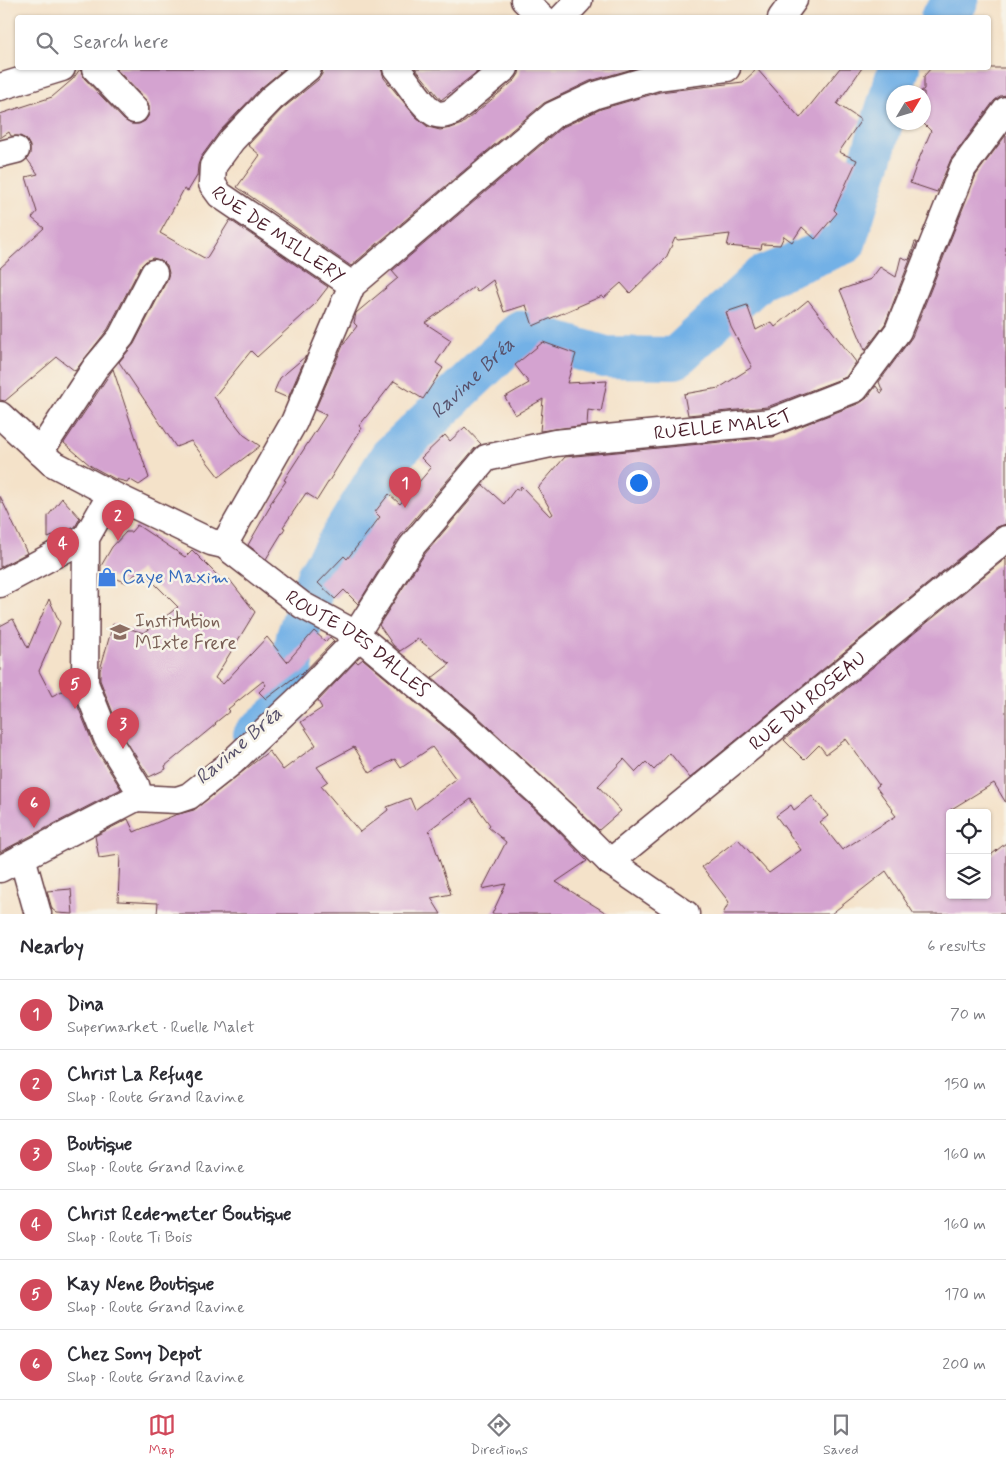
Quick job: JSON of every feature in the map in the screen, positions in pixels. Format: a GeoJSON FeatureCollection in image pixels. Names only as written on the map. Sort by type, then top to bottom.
{"type":"FeatureCollection","features":[{"type":"Feature","properties":{"kind":"street"},"geometry":{"type":"LineString","coordinates":[[524,0],[540,15]]}},
{"type":"Feature","properties":{"kind":"street"},"geometry":{"type":"LineString","coordinates":[[565,15],[579,0]]}},
{"type":"Feature","properties":{"kind":"street"},"geometry":{"type":"LineString","coordinates":[[784,15],[794,0]]}},
{"type":"Feature","properties":{"kind":"street"},"geometry":{"type":"LineString","coordinates":[[0,87],[55,70]]}},
{"type":"Feature","properties":{"kind":"street"},"geometry":{"type":"LineString","coordinates":[[97,70],[134,110]]}},
{"type":"Feature","properties":{"kind":"street","name":"RUE DE MILLERY"},"geometry":{"type":"LineString","coordinates":[[306,70],[272,98],[232,140],[213,166],[212,184],[220,195],[352,285]]}},
{"type":"Feature","properties":{"kind":"street"},"geometry":{"type":"LineString","coordinates":[[398,70],[430,110],[438,115],[445,115],[452,112],[503,70]]}},
{"type":"Feature","properties":{"kind":"street"},"geometry":{"type":"LineString","coordinates":[[224,545],[294,422],[352,285],[554,115],[596,95],[656,77],[711,70]]}},
{"type":"Feature","properties":{"kind":"street","name":"RUELLE MALET"},"geometry":{"type":"LineString","coordinates":[[136,798],[168,800],[189,796],[232,762],[301,697],[358,636],[412,546],[486,458],[555,443],[771,422],[855,389],[898,330],[963,168],[1006,110]]}},
{"type":"Feature","properties":{"kind":"street"},"geometry":{"type":"LineString","coordinates":[[40,452],[95,368],[121,337],[154,273]]}},
{"type":"Feature","properties":{"kind":"street","name":"ROUTE DES DALLES"},"geometry":{"type":"LineString","coordinates":[[0,415],[52,463],[110,494],[211,542],[224,545],[302,605],[358,636],[465,725],[564,816],[610,862],[686,914]]}},
{"type":"Feature","properties":{"kind":"street"},"geometry":{"type":"LineString","coordinates":[[38,914],[11,863],[136,798],[138,792],[136,785],[107,738],[85,683],[86,538],[110,494]]}},
{"type":"Feature","properties":{"kind":"street"},"geometry":{"type":"LineString","coordinates":[[0,584],[86,538]]}},
{"type":"Feature","properties":{"kind":"street","name":"RUE DU ROSEAU"},"geometry":{"type":"LineString","coordinates":[[610,862],[1006,539]]}},
{"type":"Feature","properties":{"kind":"building"},"geometry":{"type":"Polygon","coordinates":[[[991,68],[1006,68],[1006,95],[1000,96],[994,101],[951,159],[937,192],[910,183],[931,131],[931,85],[924,85],[924,76],[929,70],[991,70],[991,68]]]}},
{"type":"Feature","properties":{"kind":"building"},"geometry":{"type":"Polygon","coordinates":[[[79,70],[84,78],[124,120],[131,124],[139,124],[145,121],[149,115],[149,106],[146,100],[117,70],[283,70],[261,88],[220,131],[201,157],[197,176],[188,191],[184,189],[160,233],[206,259],[230,220],[328,287],[314,305],[257,357],[251,351],[214,397],[244,435],[260,446],[219,477],[191,441],[176,447],[119,362],[134,344],[167,280],[169,273],[167,265],[160,260],[153,258],[141,266],[108,329],[75,371],[57,357],[5,401],[0,400],[0,268],[44,228],[32,218],[37,212],[26,177],[38,174],[27,159],[30,154],[30,146],[26,139],[20,136],[11,136],[9,132],[0,138],[0,114],[52,97],[73,79],[79,70]]]}},
{"type":"Feature","properties":{"kind":"building"},"geometry":{"type":"Polygon","coordinates":[[[323,70],[382,70],[384,78],[415,116],[428,127],[440,130],[462,124],[515,80],[520,70],[629,70],[590,81],[544,103],[351,266],[237,187],[260,155],[248,145],[282,109],[318,80],[323,70]]]}},
{"type":"Feature","properties":{"kind":"building"},"geometry":{"type":"Polygon","coordinates":[[[417,70],[479,70],[441,100],[417,70]]]}},
{"type":"Feature","properties":{"kind":"building"},"geometry":{"type":"Polygon","coordinates":[[[756,70],[800,118],[838,70],[861,70],[837,104],[861,120],[839,152],[857,160],[834,210],[837,213],[815,239],[802,227],[792,242],[784,236],[780,245],[762,244],[761,249],[727,246],[730,234],[678,240],[675,238],[666,258],[630,293],[621,283],[604,298],[602,296],[533,326],[526,305],[504,312],[493,280],[477,292],[474,287],[425,323],[451,340],[436,363],[443,368],[423,399],[394,381],[359,426],[362,428],[317,500],[306,493],[283,527],[285,528],[266,559],[248,545],[270,504],[286,481],[284,480],[326,415],[315,410],[344,343],[357,326],[354,323],[356,313],[398,278],[392,271],[561,128],[601,109],[660,92],[743,82],[756,70]]]}},
{"type":"Feature","properties":{"kind":"building"},"geometry":{"type":"Polygon","coordinates":[[[1006,135],[1006,524],[997,527],[690,778],[670,753],[654,770],[646,762],[636,772],[624,759],[598,786],[621,811],[599,830],[475,714],[432,678],[450,664],[418,639],[400,651],[393,645],[379,625],[424,555],[483,485],[504,504],[516,488],[519,490],[521,486],[550,516],[553,514],[538,488],[565,457],[773,437],[860,403],[867,398],[876,386],[881,393],[883,392],[879,382],[912,337],[976,175],[1006,135]]]}},
{"type":"Feature","properties":{"kind":"building"},"geometry":{"type":"Polygon","coordinates":[[[915,242],[917,242],[885,324],[865,350],[840,290],[871,279],[880,267],[896,277],[901,257],[909,260],[915,242]]]}},
{"type":"Feature","properties":{"kind":"building"},"geometry":{"type":"Polygon","coordinates":[[[808,300],[856,362],[846,377],[767,407],[688,415],[684,394],[719,388],[752,367],[731,327],[726,312],[747,305],[756,330],[771,322],[775,327],[808,300]]]}},
{"type":"Feature","properties":{"kind":"building"},"geometry":{"type":"Polygon","coordinates":[[[543,342],[576,354],[567,383],[607,381],[601,412],[588,410],[587,425],[540,431],[543,399],[515,415],[505,397],[529,383],[515,365],[543,342]]]}},
{"type":"Feature","properties":{"kind":"building"},"geometry":{"type":"Polygon","coordinates":[[[306,356],[288,398],[274,392],[280,378],[306,356]]]}},
{"type":"Feature","properties":{"kind":"building"},"geometry":{"type":"Polygon","coordinates":[[[113,369],[149,478],[139,485],[129,479],[127,482],[115,479],[91,466],[64,443],[113,369]]]}},
{"type":"Feature","properties":{"kind":"building"},"geometry":{"type":"Polygon","coordinates":[[[465,427],[481,444],[475,448],[400,536],[358,604],[344,590],[335,599],[318,583],[344,556],[347,559],[380,517],[375,512],[389,494],[400,504],[431,468],[421,458],[445,435],[450,441],[465,427]]]}},
{"type":"Feature","properties":{"kind":"building"},"geometry":{"type":"Polygon","coordinates":[[[0,496],[27,553],[0,567],[0,496]]]}},
{"type":"Feature","properties":{"kind":"building"},"geometry":{"type":"Polygon","coordinates":[[[62,498],[80,518],[75,527],[48,538],[48,516],[62,498]]]}},
{"type":"Feature","properties":{"kind":"building"},"geometry":{"type":"Polygon","coordinates":[[[137,525],[185,557],[192,550],[226,584],[229,579],[255,612],[215,678],[223,684],[267,637],[287,662],[314,631],[326,642],[330,637],[334,641],[301,675],[300,673],[266,699],[259,692],[266,685],[263,681],[228,709],[230,711],[216,724],[165,766],[166,769],[149,777],[120,731],[100,680],[100,670],[113,624],[144,633],[178,607],[140,569],[127,583],[101,572],[101,566],[112,547],[126,532],[131,532],[137,525]]]}},
{"type":"Feature","properties":{"kind":"building"},"geometry":{"type":"Polygon","coordinates":[[[1006,558],[1006,803],[994,783],[952,809],[946,809],[946,899],[991,899],[991,855],[1006,843],[1006,914],[914,914],[886,871],[831,914],[723,914],[729,902],[702,867],[738,839],[769,873],[801,850],[776,816],[791,805],[794,810],[812,796],[828,816],[820,822],[842,850],[896,816],[876,787],[879,785],[846,739],[826,754],[819,745],[804,760],[784,740],[1006,558]]]}},
{"type":"Feature","properties":{"kind":"building"},"geometry":{"type":"Polygon","coordinates":[[[49,599],[60,623],[39,671],[52,696],[70,687],[94,746],[121,789],[0,852],[0,626],[13,619],[28,648],[49,599]]]}},
{"type":"Feature","properties":{"kind":"building"},"geometry":{"type":"Polygon","coordinates":[[[363,659],[455,736],[554,827],[587,861],[556,882],[608,914],[492,914],[506,884],[482,889],[506,842],[488,827],[490,825],[471,799],[429,830],[451,894],[431,898],[441,914],[157,914],[158,903],[118,901],[120,855],[99,858],[95,836],[128,819],[134,832],[175,815],[194,810],[269,751],[283,770],[316,745],[301,722],[322,708],[318,701],[356,661],[358,663],[363,659]],[[354,747],[317,767],[328,781],[321,786],[360,832],[388,810],[387,807],[410,798],[415,810],[456,779],[432,747],[401,768],[395,759],[370,773],[354,747]]]}},
{"type":"Feature","properties":{"kind":"building"},"geometry":{"type":"Polygon","coordinates":[[[71,889],[73,914],[57,913],[52,909],[47,891],[71,889]]]}},
{"type":"Feature","properties":{"kind":"waterway","name":"Ravine Bréa"},"geometry":{"type":"LineString","coordinates":[[944,15],[958,0]]}},
{"type":"Feature","properties":{"kind":"waterway","name":"Ravine Bréa"},"geometry":{"type":"LineString","coordinates":[[254,735],[285,708],[297,637],[317,577],[390,457],[521,332],[605,357],[675,358],[762,277],[845,243],[898,70]]}},
{"type":"Feature","properties":{"kind":"place","name":"Dina"},"geometry":{"type":"Point","coordinates":[405,508]}},
{"type":"Feature","properties":{"kind":"place","name":"Christ La Refuge"},"geometry":{"type":"Point","coordinates":[118,541]}},
{"type":"Feature","properties":{"kind":"place","name":"Christ Redemeter Boutique"},"geometry":{"type":"Point","coordinates":[63,568]}},
{"type":"Feature","properties":{"kind":"place","name":"Caye Maxim"},"geometry":{"type":"Point","coordinates":[107,577]}},
{"type":"Feature","properties":{"kind":"place","name":"Institution MIxte Frere"},"geometry":{"type":"Point","coordinates":[120,632]}},
{"type":"Feature","properties":{"kind":"place","name":"Kay Nene Boutique"},"geometry":{"type":"Point","coordinates":[75,709]}},
{"type":"Feature","properties":{"kind":"place","name":"Boutique"},"geometry":{"type":"Point","coordinates":[123,749]}},
{"type":"Feature","properties":{"kind":"place","name":"Chez Sony Depot"},"geometry":{"type":"Point","coordinates":[34,828]}}]}
